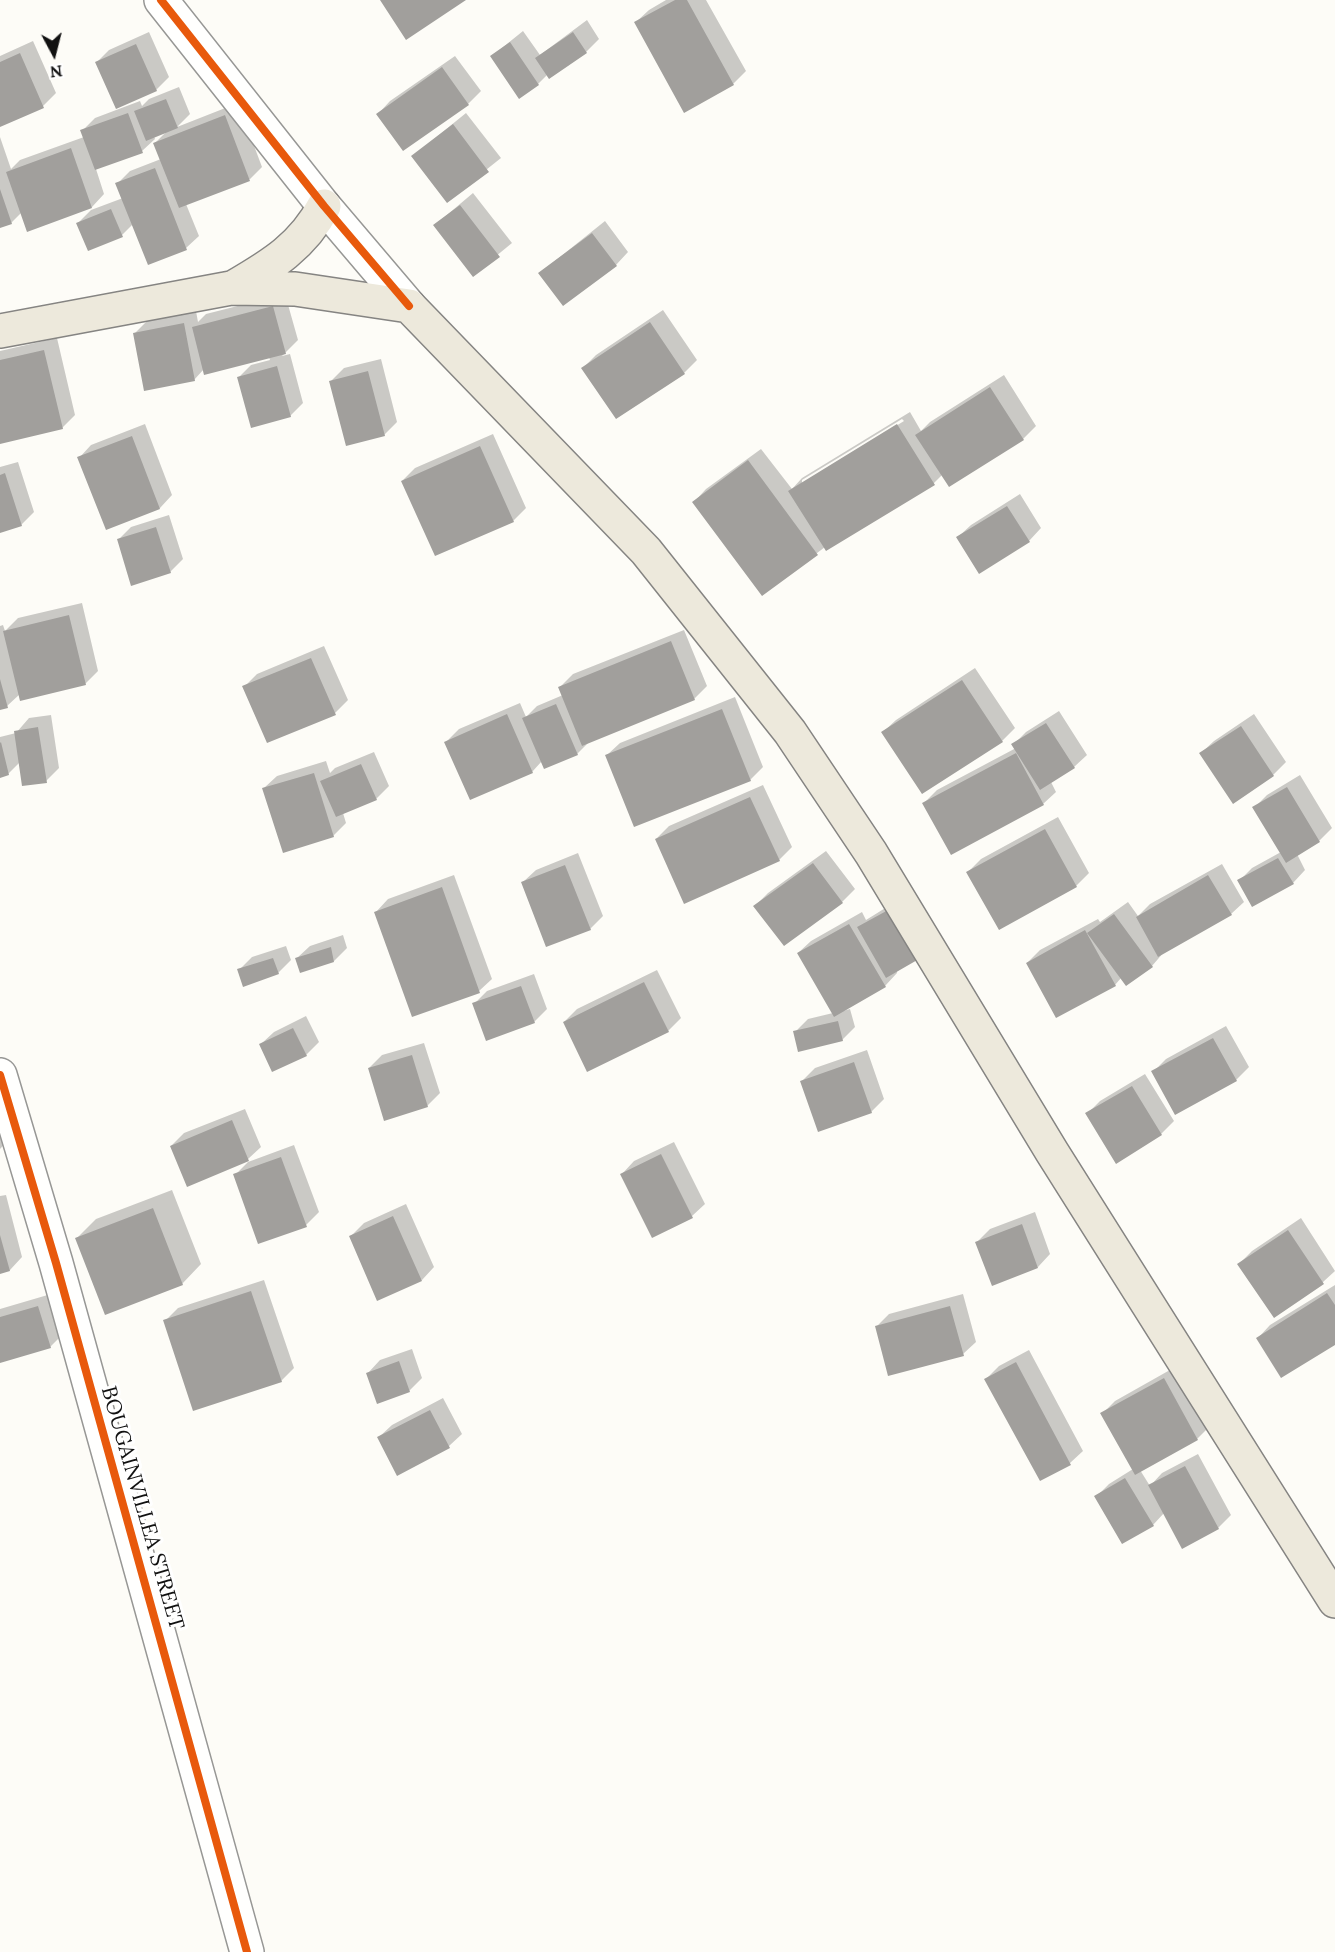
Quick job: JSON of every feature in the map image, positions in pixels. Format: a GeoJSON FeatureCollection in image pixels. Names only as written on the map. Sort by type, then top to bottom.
{"type":"FeatureCollection","features":[{"type":"Feature","properties":{"kind":"main road"},"geometry":{"type":"LineString","coordinates":[[231,288],[268,268],[292,248],[312,229],[324,206]]}},
{"type":"Feature","properties":{"kind":"main road"},"geometry":{"type":"LineString","coordinates":[[0,331],[231,288],[295,289],[409,306],[646,551],[790,732],[871,854],[1058,1162],[1335,1601]]}},
{"type":"Feature","properties":{"kind":"street"},"geometry":{"type":"LineString","coordinates":[[161,0],[324,206],[409,306]]}},
{"type":"Feature","properties":{"kind":"street","name":"BOUGAINVILLEA STREET"},"geometry":{"type":"LineString","coordinates":[[0,1075],[59,1274],[247,1952]]}},
{"type":"Feature","properties":{"kind":"building"},"geometry":{"type":"Polygon","coordinates":[[[380,0],[466,0],[406,40],[380,0]]]}},
{"type":"Feature","properties":{"kind":"building"},"geometry":{"type":"Polygon","coordinates":[[[675,0],[687,0],[734,85],[684,113],[634,22],[675,0]]]}},
{"type":"Feature","properties":{"kind":"building"},"geometry":{"type":"Polygon","coordinates":[[[573,32],[587,53],[549,79],[535,58],[573,32]]]}},
{"type":"Feature","properties":{"kind":"building"},"geometry":{"type":"Polygon","coordinates":[[[510,42],[539,85],[519,99],[490,56],[510,42]]]}},
{"type":"Feature","properties":{"kind":"building"},"geometry":{"type":"Polygon","coordinates":[[[136,44],[157,91],[116,109],[95,62],[136,44]]]}},
{"type":"Feature","properties":{"kind":"building"},"geometry":{"type":"Polygon","coordinates":[[[20,53],[44,108],[0,127],[0,62],[20,53]]]}},
{"type":"Feature","properties":{"kind":"building"},"geometry":{"type":"Polygon","coordinates":[[[442,67],[469,105],[403,151],[376,114],[442,67]]]}},
{"type":"Feature","properties":{"kind":"building"},"geometry":{"type":"Polygon","coordinates":[[[166,99],[178,128],[146,141],[134,111],[166,99]]]}},
{"type":"Feature","properties":{"kind":"building"},"geometry":{"type":"Polygon","coordinates":[[[128,113],[143,153],[95,170],[80,130],[128,113]]]}},
{"type":"Feature","properties":{"kind":"building"},"geometry":{"type":"Polygon","coordinates":[[[225,115],[250,181],[179,208],[153,143],[225,115]]]}},
{"type":"Feature","properties":{"kind":"building"},"geometry":{"type":"Polygon","coordinates":[[[453,124],[489,172],[447,203],[411,156],[453,124]]]}},
{"type":"Feature","properties":{"kind":"building"},"geometry":{"type":"Polygon","coordinates":[[[71,148],[92,208],[27,232],[6,172],[71,148]]]}},
{"type":"Feature","properties":{"kind":"building"},"geometry":{"type":"Polygon","coordinates":[[[155,168],[187,250],[148,265],[115,183],[155,168]]]}},
{"type":"Feature","properties":{"kind":"building"},"geometry":{"type":"Polygon","coordinates":[[[0,189],[12,224],[0,228],[0,189]]]}},
{"type":"Feature","properties":{"kind":"building"},"geometry":{"type":"Polygon","coordinates":[[[460,205],[500,257],[473,277],[433,225],[460,205]]]}},
{"type":"Feature","properties":{"kind":"building"},"geometry":{"type":"Polygon","coordinates":[[[111,209],[123,237],[88,251],[76,223],[111,209]]]}},
{"type":"Feature","properties":{"kind":"building"},"geometry":{"type":"Polygon","coordinates":[[[592,233],[617,266],[563,306],[538,273],[592,233]]]}},
{"type":"Feature","properties":{"kind":"building"},"geometry":{"type":"Polygon","coordinates":[[[273,306],[286,354],[204,375],[192,327],[273,306]]]}},
{"type":"Feature","properties":{"kind":"building"},"geometry":{"type":"Polygon","coordinates":[[[650,322],[685,374],[616,419],[581,368],[650,322]]]}},
{"type":"Feature","properties":{"kind":"building"},"geometry":{"type":"Polygon","coordinates":[[[184,323],[195,381],[144,391],[133,333],[184,323]]]}},
{"type":"Feature","properties":{"kind":"building"},"geometry":{"type":"Polygon","coordinates":[[[44,350],[63,429],[0,444],[0,360],[44,350]]]}},
{"type":"Feature","properties":{"kind":"building"},"geometry":{"type":"Polygon","coordinates":[[[277,366],[291,417],[251,428],[237,377],[277,366]]]}},
{"type":"Feature","properties":{"kind":"building"},"geometry":{"type":"Polygon","coordinates":[[[368,371],[385,436],[346,446],[329,381],[368,371]]]}},
{"type":"Feature","properties":{"kind":"building"},"geometry":{"type":"Polygon","coordinates":[[[990,387],[1024,440],[949,487],[915,435],[990,387]]]}},
{"type":"Feature","properties":{"kind":"building"},"geometry":{"type":"Polygon","coordinates":[[[897,424],[935,485],[826,551],[788,491],[897,424]]]}},
{"type":"Feature","properties":{"kind":"building"},"geometry":{"type":"Polygon","coordinates":[[[132,436],[160,509],[106,530],[77,457],[132,436]]]}},
{"type":"Feature","properties":{"kind":"building"},"geometry":{"type":"Polygon","coordinates":[[[480,446],[514,522],[435,556],[401,481],[480,446]]]}},
{"type":"Feature","properties":{"kind":"building"},"geometry":{"type":"Polygon","coordinates":[[[748,460],[818,555],[762,596],[692,502],[748,460]]]}},
{"type":"Feature","properties":{"kind":"building"},"geometry":{"type":"Polygon","coordinates":[[[5,473],[22,526],[0,533],[0,475],[5,473]]]}},
{"type":"Feature","properties":{"kind":"building"},"geometry":{"type":"Polygon","coordinates":[[[1007,506],[1030,542],[979,574],[956,537],[1007,506]]]}},
{"type":"Feature","properties":{"kind":"building"},"geometry":{"type":"Polygon","coordinates":[[[156,527],[171,573],[131,586],[117,539],[156,527]]]}},
{"type":"Feature","properties":{"kind":"building"},"geometry":{"type":"Polygon","coordinates":[[[69,615],[86,685],[20,701],[3,631],[69,615]]]}},
{"type":"Feature","properties":{"kind":"building"},"geometry":{"type":"Polygon","coordinates":[[[671,641],[695,700],[582,746],[558,687],[671,641]]]}},
{"type":"Feature","properties":{"kind":"building"},"geometry":{"type":"Polygon","coordinates":[[[311,658],[336,715],[267,743],[242,686],[311,658]]]}},
{"type":"Feature","properties":{"kind":"building"},"geometry":{"type":"Polygon","coordinates":[[[0,679],[8,708],[0,710],[0,679]]]}},
{"type":"Feature","properties":{"kind":"building"},"geometry":{"type":"Polygon","coordinates":[[[962,680],[1003,742],[922,794],[881,732],[962,680]]]}},
{"type":"Feature","properties":{"kind":"building"},"geometry":{"type":"Polygon","coordinates":[[[556,704],[578,755],[544,769],[522,718],[556,704]]]}},
{"type":"Feature","properties":{"kind":"building"},"geometry":{"type":"Polygon","coordinates":[[[722,709],[751,781],[634,827],[605,755],[722,709]]]}},
{"type":"Feature","properties":{"kind":"building"},"geometry":{"type":"Polygon","coordinates":[[[507,714],[533,773],[470,800],[444,742],[507,714]]]}},
{"type":"Feature","properties":{"kind":"building"},"geometry":{"type":"Polygon","coordinates":[[[1046,723],[1075,768],[1040,790],[1011,744],[1046,723]]]}},
{"type":"Feature","properties":{"kind":"building"},"geometry":{"type":"Polygon","coordinates":[[[1241,726],[1274,776],[1233,804],[1199,753],[1241,726]]]}},
{"type":"Feature","properties":{"kind":"building"},"geometry":{"type":"Polygon","coordinates":[[[38,727],[47,783],[22,786],[14,731],[38,727]]]}},
{"type":"Feature","properties":{"kind":"building"},"geometry":{"type":"Polygon","coordinates":[[[0,743],[9,775],[0,778],[0,743]]]}},
{"type":"Feature","properties":{"kind":"building"},"geometry":{"type":"Polygon","coordinates":[[[1016,753],[1044,805],[951,855],[922,803],[1016,753]]]}},
{"type":"Feature","properties":{"kind":"building"},"geometry":{"type":"Polygon","coordinates":[[[361,764],[377,800],[336,817],[320,781],[361,764]]]}},
{"type":"Feature","properties":{"kind":"building"},"geometry":{"type":"Polygon","coordinates":[[[314,773],[334,837],[283,853],[262,788],[314,773]]]}},
{"type":"Feature","properties":{"kind":"building"},"geometry":{"type":"Polygon","coordinates":[[[1287,787],[1320,842],[1286,863],[1252,807],[1287,787]]]}},
{"type":"Feature","properties":{"kind":"building"},"geometry":{"type":"Polygon","coordinates":[[[750,797],[780,861],[684,904],[655,839],[750,797]]]}},
{"type":"Feature","properties":{"kind":"building"},"geometry":{"type":"Polygon","coordinates":[[[1045,829],[1077,887],[999,930],[966,872],[1045,829]]]}},
{"type":"Feature","properties":{"kind":"building"},"geometry":{"type":"Polygon","coordinates":[[[1278,858],[1294,884],[1252,907],[1237,880],[1278,858]]]}},
{"type":"Feature","properties":{"kind":"building"},"geometry":{"type":"Polygon","coordinates":[[[813,863],[843,903],[784,946],[753,906],[813,863]]]}},
{"type":"Feature","properties":{"kind":"building"},"geometry":{"type":"Polygon","coordinates":[[[565,865],[591,930],[546,947],[521,882],[565,865]]]}},
{"type":"Feature","properties":{"kind":"building"},"geometry":{"type":"Polygon","coordinates":[[[1208,875],[1232,915],[1158,957],[1136,917],[1208,875]]]}},
{"type":"Feature","properties":{"kind":"building"},"geometry":{"type":"Polygon","coordinates":[[[442,887],[480,993],[412,1017],[374,912],[442,887]]]}},
{"type":"Feature","properties":{"kind":"building"},"geometry":{"type":"Polygon","coordinates":[[[890,909],[919,959],[886,978],[857,927],[890,909]]]}},
{"type":"Feature","properties":{"kind":"building"},"geometry":{"type":"Polygon","coordinates":[[[1114,914],[1153,967],[1126,986],[1087,933],[1114,914]]]}},
{"type":"Feature","properties":{"kind":"building"},"geometry":{"type":"Polygon","coordinates":[[[849,924],[886,987],[834,1017],[797,953],[849,924]]]}},
{"type":"Feature","properties":{"kind":"building"},"geometry":{"type":"Polygon","coordinates":[[[1085,930],[1116,986],[1056,1018],[1026,963],[1085,930]]]}},
{"type":"Feature","properties":{"kind":"building"},"geometry":{"type":"Polygon","coordinates":[[[331,947],[334,962],[300,973],[295,958],[331,947]]]}},
{"type":"Feature","properties":{"kind":"building"},"geometry":{"type":"Polygon","coordinates":[[[273,958],[279,974],[243,987],[237,969],[273,958]]]}},
{"type":"Feature","properties":{"kind":"building"},"geometry":{"type":"Polygon","coordinates":[[[644,982],[669,1032],[587,1072],[563,1022],[644,982]]]}},
{"type":"Feature","properties":{"kind":"building"},"geometry":{"type":"Polygon","coordinates":[[[521,986],[535,1023],[486,1041],[472,1003],[521,986]]]}},
{"type":"Feature","properties":{"kind":"building"},"geometry":{"type":"Polygon","coordinates":[[[838,1021],[843,1041],[798,1052],[793,1031],[838,1021]]]}},
{"type":"Feature","properties":{"kind":"building"},"geometry":{"type":"Polygon","coordinates":[[[293,1028],[307,1056],[272,1072],[259,1044],[293,1028]]]}},
{"type":"Feature","properties":{"kind":"building"},"geometry":{"type":"Polygon","coordinates":[[[1213,1038],[1237,1081],[1175,1115],[1151,1071],[1213,1038]]]}},
{"type":"Feature","properties":{"kind":"building"},"geometry":{"type":"Polygon","coordinates":[[[412,1055],[428,1107],[384,1121],[368,1068],[412,1055]]]}},
{"type":"Feature","properties":{"kind":"building"},"geometry":{"type":"Polygon","coordinates":[[[854,1062],[872,1113],[818,1132],[800,1081],[854,1062]]]}},
{"type":"Feature","properties":{"kind":"building"},"geometry":{"type":"Polygon","coordinates":[[[1132,1086],[1162,1135],[1116,1164],[1085,1113],[1132,1086]]]}},
{"type":"Feature","properties":{"kind":"building"},"geometry":{"type":"Polygon","coordinates":[[[232,1120],[249,1161],[187,1187],[170,1146],[232,1120]]]}},
{"type":"Feature","properties":{"kind":"building"},"geometry":{"type":"Polygon","coordinates":[[[661,1154],[693,1218],[652,1238],[620,1174],[661,1154]]]}},
{"type":"Feature","properties":{"kind":"building"},"geometry":{"type":"Polygon","coordinates":[[[281,1157],[307,1227],[258,1244],[233,1174],[281,1157]]]}},
{"type":"Feature","properties":{"kind":"building"},"geometry":{"type":"Polygon","coordinates":[[[153,1208],[183,1285],[105,1315],[75,1238],[153,1208]]]}},
{"type":"Feature","properties":{"kind":"building"},"geometry":{"type":"Polygon","coordinates":[[[393,1216],[422,1281],[377,1301],[349,1236],[393,1216]]]}},
{"type":"Feature","properties":{"kind":"building"},"geometry":{"type":"Polygon","coordinates":[[[1022,1224],[1038,1268],[992,1286],[975,1242],[1022,1224]]]}},
{"type":"Feature","properties":{"kind":"building"},"geometry":{"type":"Polygon","coordinates":[[[1288,1230],[1324,1284],[1274,1318],[1237,1264],[1288,1230]]]}},
{"type":"Feature","properties":{"kind":"building"},"geometry":{"type":"Polygon","coordinates":[[[0,1235],[10,1271],[0,1274],[0,1235]]]}},
{"type":"Feature","properties":{"kind":"building"},"geometry":{"type":"Polygon","coordinates":[[[251,1291],[282,1382],[193,1411],[163,1320],[251,1291]]]}},
{"type":"Feature","properties":{"kind":"building"},"geometry":{"type":"Polygon","coordinates":[[[1327,1293],[1335,1305],[1335,1345],[1281,1378],[1256,1338],[1327,1293]]]}},
{"type":"Feature","properties":{"kind":"building"},"geometry":{"type":"Polygon","coordinates":[[[38,1306],[51,1348],[0,1363],[0,1317],[38,1306]]]}},
{"type":"Feature","properties":{"kind":"building"},"geometry":{"type":"Polygon","coordinates":[[[950,1306],[964,1356],[888,1376],[875,1326],[950,1306]]]}},
{"type":"Feature","properties":{"kind":"building"},"geometry":{"type":"Polygon","coordinates":[[[399,1361],[410,1392],[377,1404],[366,1373],[399,1361]]]}},
{"type":"Feature","properties":{"kind":"building"},"geometry":{"type":"Polygon","coordinates":[[[1016,1362],[1071,1465],[1040,1481],[984,1379],[1016,1362]]]}},
{"type":"Feature","properties":{"kind":"building"},"geometry":{"type":"Polygon","coordinates":[[[1164,1378],[1198,1440],[1135,1475],[1100,1413],[1164,1378]]]}},
{"type":"Feature","properties":{"kind":"building"},"geometry":{"type":"Polygon","coordinates":[[[430,1410],[450,1448],[397,1476],[377,1437],[430,1410]]]}},
{"type":"Feature","properties":{"kind":"building"},"geometry":{"type":"Polygon","coordinates":[[[1185,1466],[1219,1529],[1182,1549],[1148,1485],[1185,1466]]]}},
{"type":"Feature","properties":{"kind":"building"},"geometry":{"type":"Polygon","coordinates":[[[1125,1478],[1154,1526],[1122,1544],[1094,1496],[1125,1478]]]}},
{"type":"Feature","properties":{"kind":"cycle path"},"geometry":{"type":"LineString","coordinates":[[161,0],[324,206],[409,306]]}},
{"type":"Feature","properties":{"kind":"cycle path"},"geometry":{"type":"LineString","coordinates":[[0,1075],[56,1263],[247,1952]]}}]}
